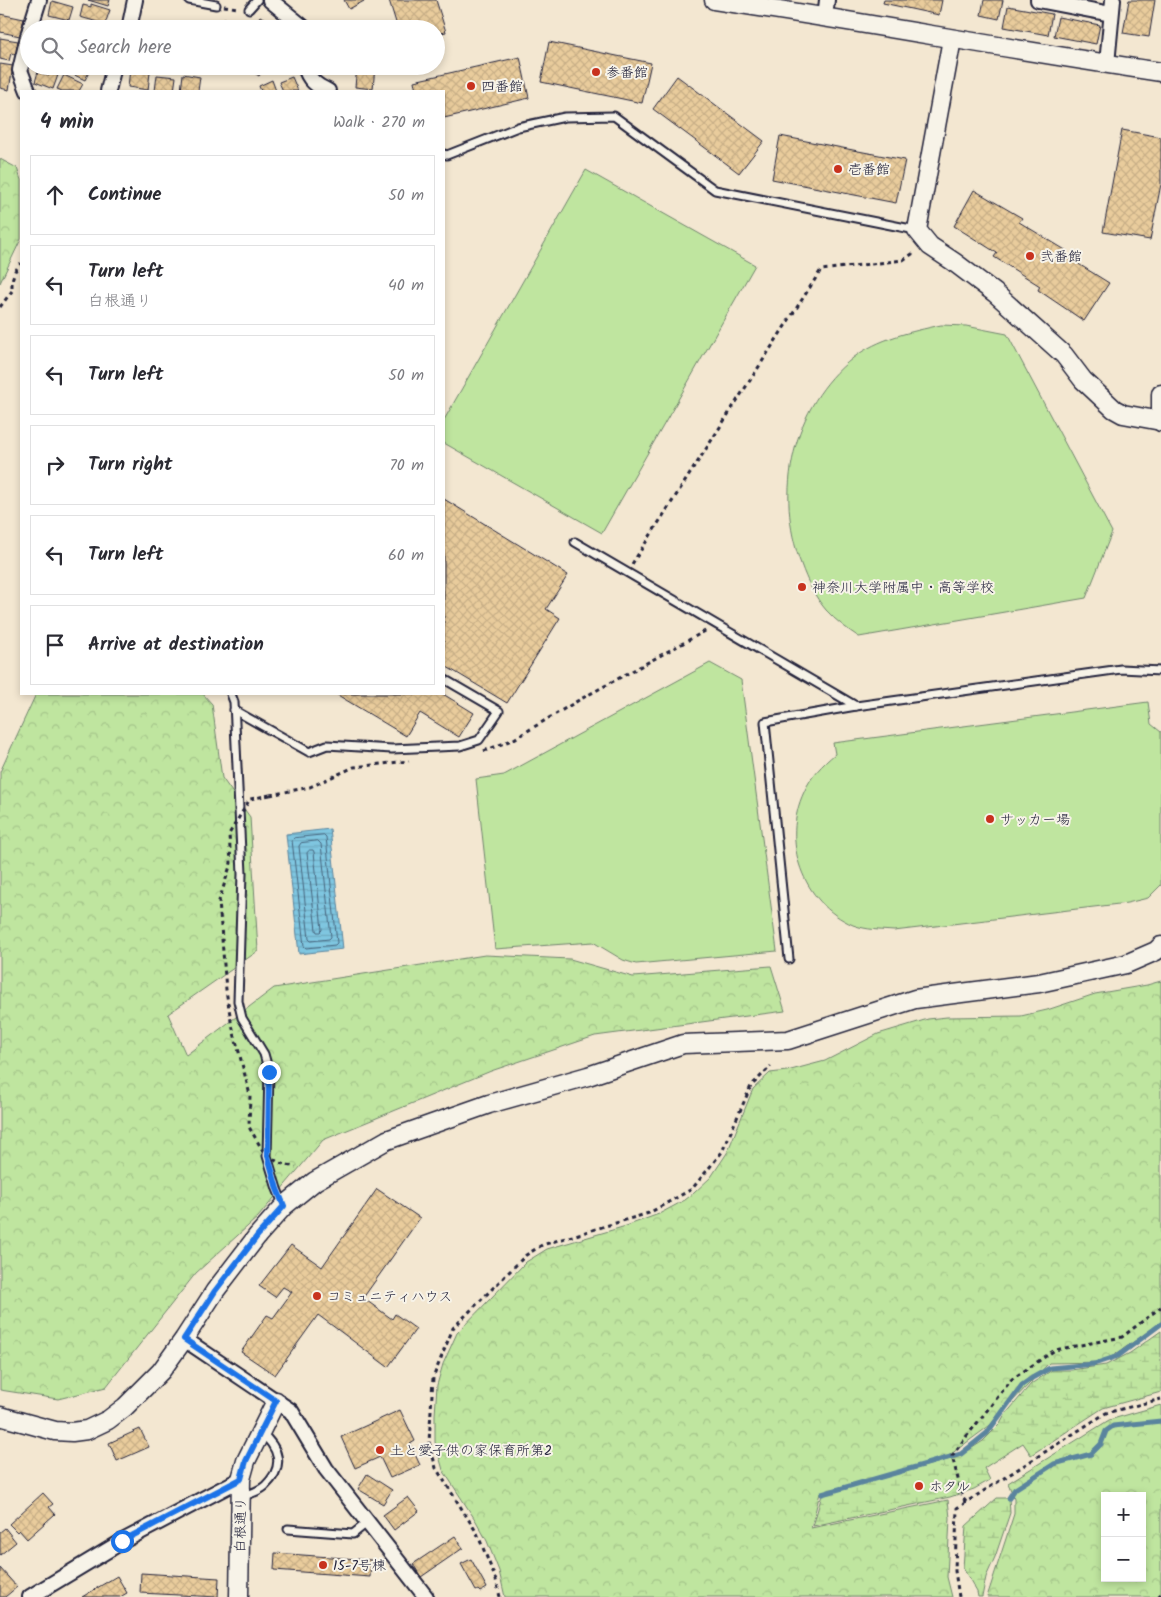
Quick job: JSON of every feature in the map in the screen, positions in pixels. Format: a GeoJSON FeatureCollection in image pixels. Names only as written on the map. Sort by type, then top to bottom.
{"type":"FeatureCollection","features":[{"type":"Feature","properties":{"kind":"street"},"geometry":{"type":"LineString","coordinates":[[33,20],[39,0]]}},
{"type":"Feature","properties":{"kind":"street"},"geometry":{"type":"LineString","coordinates":[[131,20],[135,0]]}},
{"type":"Feature","properties":{"kind":"street"},"geometry":{"type":"LineString","coordinates":[[271,0],[295,20]]}},
{"type":"Feature","properties":{"kind":"street"},"geometry":{"type":"LineString","coordinates":[[714,0],[826,8],[952,39],[1161,72]]}},
{"type":"Feature","properties":{"kind":"street"},"geometry":{"type":"LineString","coordinates":[[1038,0],[1112,7],[1107,64]]}},
{"type":"Feature","properties":{"kind":"street"},"geometry":{"type":"LineString","coordinates":[[952,39],[922,236],[930,246],[995,293],[1064,355],[1083,380],[1114,410],[1123,414],[1161,417],[1161,394]]}},
{"type":"Feature","properties":{"kind":"street"},"geometry":{"type":"LineString","coordinates":[[22,75],[28,90]]}},
{"type":"Feature","properties":{"kind":"street"},"geometry":{"type":"LineString","coordinates":[[108,90],[112,75]]}},
{"type":"Feature","properties":{"kind":"street"},"geometry":{"type":"LineString","coordinates":[[309,75],[314,84],[326,90]]}},
{"type":"Feature","properties":{"kind":"street"},"geometry":{"type":"LineString","coordinates":[[0,1416],[55,1431],[72,1432],[87,1430],[108,1420],[125,1407],[161,1371],[215,1291],[258,1235],[284,1206],[315,1180],[387,1140],[489,1104],[588,1076],[682,1044],[788,1040],[915,999],[1039,983],[1126,964],[1156,951],[1161,946]]}},
{"type":"Feature","properties":{"kind":"street"},"geometry":{"type":"LineString","coordinates":[[184,1339],[291,1411],[326,1468],[426,1597]]}},
{"type":"Feature","properties":{"kind":"street","name":"白根通り"},"geometry":{"type":"LineString","coordinates":[[239,1597],[241,1479],[246,1461],[276,1401]]}},
{"type":"Feature","properties":{"kind":"street"},"geometry":{"type":"LineString","coordinates":[[30,1597],[122,1541],[241,1479]]}},
{"type":"Feature","properties":{"kind":"lane"},"geometry":{"type":"LineString","coordinates":[[189,0],[216,5]]}},
{"type":"Feature","properties":{"kind":"lane"},"geometry":{"type":"LineString","coordinates":[[249,9],[257,0]]}},
{"type":"Feature","properties":{"kind":"lane"},"geometry":{"type":"LineString","coordinates":[[445,154],[518,127],[565,117],[614,116],[715,190],[922,236]]}},
{"type":"Feature","properties":{"kind":"lane"},"geometry":{"type":"LineString","coordinates":[[575,542],[856,706]]}},
{"type":"Feature","properties":{"kind":"lane"},"geometry":{"type":"LineString","coordinates":[[789,959],[765,722],[856,706],[1121,669],[1161,671]]}},
{"type":"Feature","properties":{"kind":"lane"},"geometry":{"type":"LineString","coordinates":[[234,710],[309,752],[327,745],[392,749],[460,746],[479,740],[499,711],[445,680]]}},
{"type":"Feature","properties":{"kind":"lane"},"geometry":{"type":"LineString","coordinates":[[231,695],[234,710],[242,874],[238,1001],[242,1018],[264,1054],[269,1072],[268,1156],[284,1206]]}},
{"type":"Feature","properties":{"kind":"lane"},"geometry":{"type":"LineString","coordinates":[[240,1497],[264,1487],[276,1472],[278,1452],[268,1438],[260,1432]]}},
{"type":"Feature","properties":{"kind":"lane"},"geometry":{"type":"LineString","coordinates":[[288,1529],[353,1534],[368,1522]]}},
{"type":"Feature","properties":{"kind":"path"},"geometry":{"type":"LineString","coordinates":[[216,5],[249,9]]}},
{"type":"Feature","properties":{"kind":"path"},"geometry":{"type":"LineString","coordinates":[[627,572],[822,270],[903,260],[922,236]]}},
{"type":"Feature","properties":{"kind":"path"},"geometry":{"type":"LineString","coordinates":[[0,307],[12,291],[14,271],[20,264]]}},
{"type":"Feature","properties":{"kind":"path"},"geometry":{"type":"LineString","coordinates":[[270,795],[250,798],[229,834],[231,862],[219,901],[226,990],[231,1021],[250,1095],[249,1127],[263,1150],[279,1163],[296,1167]]}},
{"type":"Feature","properties":{"kind":"path"},"geometry":{"type":"LineString","coordinates":[[500,1597],[496,1580],[477,1533],[436,1468],[429,1442],[433,1378],[453,1328],[526,1255],[542,1245],[649,1214],[692,1190],[722,1152],[751,1086],[771,1066]]}},
{"type":"Feature","properties":{"kind":"path"},"geometry":{"type":"LineString","coordinates":[[965,1500],[952,1456],[1012,1379],[1055,1350],[1122,1337],[1161,1307]]}},
{"type":"Feature","properties":{"kind":"path"},"geometry":{"type":"LineString","coordinates":[[959,1597],[955,1571],[956,1523],[957,1508],[965,1500],[975,1496],[1106,1413],[1161,1398]]}},
{"type":"Feature","properties":{"kind":"path"},"geometry":{"type":"LineString","coordinates":[[1158,1597],[1161,1594]]}},
{"type":"Feature","properties":{"kind":"green space"},"geometry":{"type":"Polygon","coordinates":[[[0,159],[17,168],[20,177],[20,241],[0,283],[0,159]]]}},
{"type":"Feature","properties":{"kind":"green space"},"geometry":{"type":"Polygon","coordinates":[[[586,170],[755,265],[602,533],[445,444],[445,418],[586,170]]]}},
{"type":"Feature","properties":{"kind":"green space"},"geometry":{"type":"Polygon","coordinates":[[[941,325],[966,326],[1007,334],[1112,532],[1086,598],[859,637],[846,628],[822,605],[801,564],[793,537],[789,509],[790,480],[794,452],[815,400],[832,378],[853,358],[873,345],[906,333],[941,325]]]}},
{"type":"Feature","properties":{"kind":"green space"},"geometry":{"type":"Polygon","coordinates":[[[710,663],[741,680],[777,951],[636,964],[623,960],[593,942],[495,949],[476,779],[504,775],[710,663]]]}},
{"type":"Feature","properties":{"kind":"green space"},"geometry":{"type":"Polygon","coordinates":[[[36,695],[204,695],[212,704],[222,778],[250,817],[258,951],[168,1014],[186,1055],[274,988],[485,955],[570,959],[633,977],[771,966],[785,1011],[595,1036],[491,1071],[323,1140],[258,1217],[196,1273],[106,1387],[58,1399],[0,1390],[0,772],[36,695]]]}},
{"type":"Feature","properties":{"kind":"green space","name":"サッカー場"},"geometry":{"type":"Polygon","coordinates":[[[1148,702],[1151,724],[1161,732],[1161,885],[1148,898],[1127,903],[894,931],[868,929],[853,925],[835,915],[821,902],[809,886],[801,869],[796,850],[795,830],[797,811],[804,792],[813,776],[835,754],[833,743],[1148,702]]]}},
{"type":"Feature","properties":{"kind":"green space"},"geometry":{"type":"Polygon","coordinates":[[[1161,981],[1161,1323],[1104,1362],[1049,1363],[989,1426],[947,1457],[820,1493],[811,1528],[948,1500],[950,1518],[947,1577],[952,1597],[505,1597],[499,1571],[487,1541],[443,1470],[435,1442],[435,1415],[437,1385],[443,1364],[457,1333],[526,1262],[547,1249],[626,1226],[659,1214],[685,1200],[711,1177],[727,1153],[753,1089],[770,1073],[787,1071],[825,1061],[878,1034],[928,1019],[1021,1016],[1047,1010],[1095,994],[1161,981]]]}},
{"type":"Feature","properties":{"kind":"green space"},"geometry":{"type":"Polygon","coordinates":[[[1161,1331],[1161,1392],[1103,1408],[1031,1455],[1023,1443],[984,1468],[990,1480],[974,1489],[950,1497],[813,1526],[822,1495],[958,1457],[983,1441],[1000,1424],[1005,1415],[1031,1384],[1052,1370],[1071,1370],[1106,1365],[1130,1353],[1161,1331]]]}},
{"type":"Feature","properties":{"kind":"green space"},"geometry":{"type":"Polygon","coordinates":[[[1161,1405],[1161,1597],[987,1597],[1014,1514],[1014,1498],[1008,1483],[1109,1420],[1161,1405]]]}},
{"type":"Feature","properties":{"kind":"green space"},"geometry":{"type":"Polygon","coordinates":[[[997,1498],[1009,1498],[1010,1513],[986,1577],[982,1597],[978,1597],[963,1568],[966,1526],[997,1498]]]}},
{"type":"Feature","properties":{"kind":"water"},"geometry":{"type":"Polygon","coordinates":[[[330,829],[343,949],[299,954],[286,834],[330,829]]]}},
{"type":"Feature","properties":{"kind":"building"},"geometry":{"type":"Polygon","coordinates":[[[88,0],[110,0],[108,6],[88,0]]]}},
{"type":"Feature","properties":{"kind":"building"},"geometry":{"type":"Polygon","coordinates":[[[344,0],[366,0],[349,9],[344,0]]]}},
{"type":"Feature","properties":{"kind":"building"},"geometry":{"type":"Polygon","coordinates":[[[389,0],[436,0],[442,20],[395,20],[389,0]]]}},
{"type":"Feature","properties":{"kind":"building"},"geometry":{"type":"Polygon","coordinates":[[[884,0],[942,0],[939,15],[883,3],[884,0]]]}},
{"type":"Feature","properties":{"kind":"building"},"geometry":{"type":"Polygon","coordinates":[[[984,0],[1003,0],[999,19],[981,15],[984,0]]]}},
{"type":"Feature","properties":{"kind":"building"},"geometry":{"type":"Polygon","coordinates":[[[1129,0],[1155,0],[1149,37],[1123,33],[1129,0]]]}},
{"type":"Feature","properties":{"kind":"building"},"geometry":{"type":"Polygon","coordinates":[[[52,1],[73,7],[69,20],[49,15],[52,1]]]}},
{"type":"Feature","properties":{"kind":"building"},"geometry":{"type":"Polygon","coordinates":[[[91,4],[110,10],[106,20],[91,20],[80,17],[83,5],[91,7],[91,4]]]}},
{"type":"Feature","properties":{"kind":"building"},"geometry":{"type":"Polygon","coordinates":[[[1008,6],[1052,14],[1048,35],[1004,27],[1008,6]]]}},
{"type":"Feature","properties":{"kind":"building"},"geometry":{"type":"Polygon","coordinates":[[[0,14],[24,19],[20,20],[20,36],[0,32],[0,14]]]}},
{"type":"Feature","properties":{"kind":"building"},"geometry":{"type":"Polygon","coordinates":[[[260,16],[267,20],[258,20],[260,16]]]}},
{"type":"Feature","properties":{"kind":"building"},"geometry":{"type":"Polygon","coordinates":[[[1058,17],[1100,25],[1096,44],[1054,36],[1058,17]]]}},
{"type":"Feature","properties":{"kind":"building"},"geometry":{"type":"Polygon","coordinates":[[[0,38],[18,41],[16,55],[11,53],[9,61],[0,59],[0,38]]]}},
{"type":"Feature","properties":{"kind":"building","name":"参番館"},"geometry":{"type":"Polygon","coordinates":[[[549,42],[651,63],[642,103],[541,82],[549,42]]]}},
{"type":"Feature","properties":{"kind":"building","name":"四番館"},"geometry":{"type":"Polygon","coordinates":[[[520,57],[529,98],[445,118],[445,90],[416,90],[414,81],[520,57]]]}},
{"type":"Feature","properties":{"kind":"building"},"geometry":{"type":"Polygon","coordinates":[[[0,64],[13,66],[9,90],[0,88],[0,64]]]}},
{"type":"Feature","properties":{"kind":"building"},"geometry":{"type":"Polygon","coordinates":[[[37,75],[58,75],[53,89],[35,82],[37,75]]]}},
{"type":"Feature","properties":{"kind":"building"},"geometry":{"type":"Polygon","coordinates":[[[64,75],[83,84],[80,90],[57,89],[64,75]]]}},
{"type":"Feature","properties":{"kind":"building"},"geometry":{"type":"Polygon","coordinates":[[[74,75],[88,75],[85,80],[74,75]]]}},
{"type":"Feature","properties":{"kind":"building"},"geometry":{"type":"Polygon","coordinates":[[[129,75],[150,75],[148,90],[128,87],[129,75]]]}},
{"type":"Feature","properties":{"kind":"building"},"geometry":{"type":"Polygon","coordinates":[[[157,75],[176,77],[174,90],[155,90],[157,75]]]}},
{"type":"Feature","properties":{"kind":"building"},"geometry":{"type":"Polygon","coordinates":[[[183,75],[200,77],[198,90],[181,90],[183,75]]]}},
{"type":"Feature","properties":{"kind":"building"},"geometry":{"type":"Polygon","coordinates":[[[356,75],[374,75],[373,89],[355,87],[356,75]]]}},
{"type":"Feature","properties":{"kind":"building"},"geometry":{"type":"Polygon","coordinates":[[[677,76],[764,141],[739,173],[653,109],[677,76]]]}},
{"type":"Feature","properties":{"kind":"building"},"geometry":{"type":"Polygon","coordinates":[[[292,77],[298,90],[283,90],[279,82],[292,77]]]}},
{"type":"Feature","properties":{"kind":"building"},"geometry":{"type":"Polygon","coordinates":[[[272,80],[276,90],[261,90],[259,86],[272,80]]]}},
{"type":"Feature","properties":{"kind":"building"},"geometry":{"type":"Polygon","coordinates":[[[1122,130],[1161,137],[1161,184],[1150,240],[1103,232],[1122,130]]]}},
{"type":"Feature","properties":{"kind":"building","name":"壱番館"},"geometry":{"type":"Polygon","coordinates":[[[780,136],[905,160],[896,203],[772,179],[780,136]]]}},
{"type":"Feature","properties":{"kind":"building","name":"弐番館"},"geometry":{"type":"Polygon","coordinates":[[[974,190],[1022,218],[1019,222],[1067,251],[1064,255],[1109,283],[1084,321],[1038,290],[1040,286],[994,257],[997,253],[954,226],[974,190]]]}},
{"type":"Feature","properties":{"kind":"building"},"geometry":{"type":"Polygon","coordinates":[[[445,500],[568,575],[546,609],[560,618],[507,703],[447,667],[445,670],[445,500]]]}},
{"type":"Feature","properties":{"kind":"building"},"geometry":{"type":"Polygon","coordinates":[[[338,695],[445,695],[474,713],[459,737],[420,713],[406,736],[338,695]]]}},
{"type":"Feature","properties":{"kind":"building"},"geometry":{"type":"Polygon","coordinates":[[[377,1189],[420,1218],[363,1298],[392,1319],[395,1314],[416,1329],[388,1367],[318,1315],[275,1375],[241,1352],[267,1315],[273,1318],[292,1292],[283,1287],[275,1297],[259,1286],[291,1245],[322,1267],[377,1189]]]}},
{"type":"Feature","properties":{"kind":"building","name":"土と愛子供の家保育所第2"},"geometry":{"type":"Polygon","coordinates":[[[400,1410],[415,1441],[410,1444],[420,1465],[390,1478],[380,1457],[355,1468],[341,1437],[400,1410]]]}},
{"type":"Feature","properties":{"kind":"building"},"geometry":{"type":"Polygon","coordinates":[[[140,1429],[149,1447],[117,1461],[109,1443],[140,1429]]]}},
{"type":"Feature","properties":{"kind":"building"},"geometry":{"type":"Polygon","coordinates":[[[367,1474],[392,1490],[383,1504],[358,1489],[367,1474]]]}},
{"type":"Feature","properties":{"kind":"building"},"geometry":{"type":"Polygon","coordinates":[[[43,1493],[53,1504],[49,1507],[55,1514],[27,1539],[19,1530],[17,1532],[9,1524],[43,1493]]]}},
{"type":"Feature","properties":{"kind":"building"},"geometry":{"type":"Polygon","coordinates":[[[408,1497],[419,1511],[394,1530],[383,1515],[408,1497]]]}},
{"type":"Feature","properties":{"kind":"building"},"geometry":{"type":"Polygon","coordinates":[[[5,1528],[16,1542],[0,1555],[0,1532],[5,1528]]]}},
{"type":"Feature","properties":{"kind":"building"},"geometry":{"type":"Polygon","coordinates":[[[455,1536],[463,1548],[421,1577],[413,1564],[455,1536]]]}},
{"type":"Feature","properties":{"kind":"building","name":"15-7号棟"},"geometry":{"type":"Polygon","coordinates":[[[275,1553],[371,1560],[370,1577],[274,1570],[275,1553]]]}},
{"type":"Feature","properties":{"kind":"building"},"geometry":{"type":"Polygon","coordinates":[[[471,1559],[487,1588],[480,1592],[476,1591],[461,1564],[471,1559]]]}},
{"type":"Feature","properties":{"kind":"building"},"geometry":{"type":"Polygon","coordinates":[[[0,1568],[17,1587],[5,1597],[0,1597],[0,1568]]]}},
{"type":"Feature","properties":{"kind":"building"},"geometry":{"type":"Polygon","coordinates":[[[141,1573],[219,1578],[218,1597],[140,1593],[141,1573]]]}},
{"type":"Feature","properties":{"kind":"building"},"geometry":{"type":"Polygon","coordinates":[[[117,1576],[127,1593],[120,1597],[82,1597],[117,1576]]]}},
{"type":"Feature","properties":{"kind":"waterway"},"geometry":{"type":"LineString","coordinates":[[822,1494],[961,1454],[987,1433],[1022,1385],[1032,1378],[1050,1368],[1094,1364],[1118,1356],[1161,1324]]}},
{"type":"Feature","properties":{"kind":"waterway"},"geometry":{"type":"LineString","coordinates":[[1009,1498],[1015,1489],[1054,1464],[1091,1454],[1101,1444],[1106,1431],[1113,1426],[1161,1421]]}},
{"type":"Feature","properties":{"kind":"place","name":"参番館"},"geometry":{"type":"Point","coordinates":[596,72]}},
{"type":"Feature","properties":{"kind":"place","name":"四番館"},"geometry":{"type":"Point","coordinates":[471,86]}},
{"type":"Feature","properties":{"kind":"place","name":"壱番館"},"geometry":{"type":"Point","coordinates":[838,169]}},
{"type":"Feature","properties":{"kind":"place","name":"弐番館"},"geometry":{"type":"Point","coordinates":[1030,256]}},
{"type":"Feature","properties":{"kind":"place","name":"神奈川大学附属中・高等学校"},"geometry":{"type":"Point","coordinates":[802,587]}},
{"type":"Feature","properties":{"kind":"place","name":"サッカー場"},"geometry":{"type":"Point","coordinates":[990,819]}},
{"type":"Feature","properties":{"kind":"place","name":"コミュニティハウス"},"geometry":{"type":"Point","coordinates":[317,1296]}},
{"type":"Feature","properties":{"kind":"place","name":"土と愛子供の家保育所第2"},"geometry":{"type":"Point","coordinates":[380,1450]}},
{"type":"Feature","properties":{"kind":"place","name":"ホタル"},"geometry":{"type":"Point","coordinates":[919,1486]}},
{"type":"Feature","properties":{"kind":"place","name":"15-7号棟"},"geometry":{"type":"Point","coordinates":[323,1565]}},
{"type":"Feature","properties":{"kind":"route"},"geometry":{"type":"LineString","coordinates":[[122,1541],[241,1479],[246,1461],[276,1401],[184,1339],[215,1291],[258,1235],[284,1206],[268,1156],[269,1072]]}}]}
